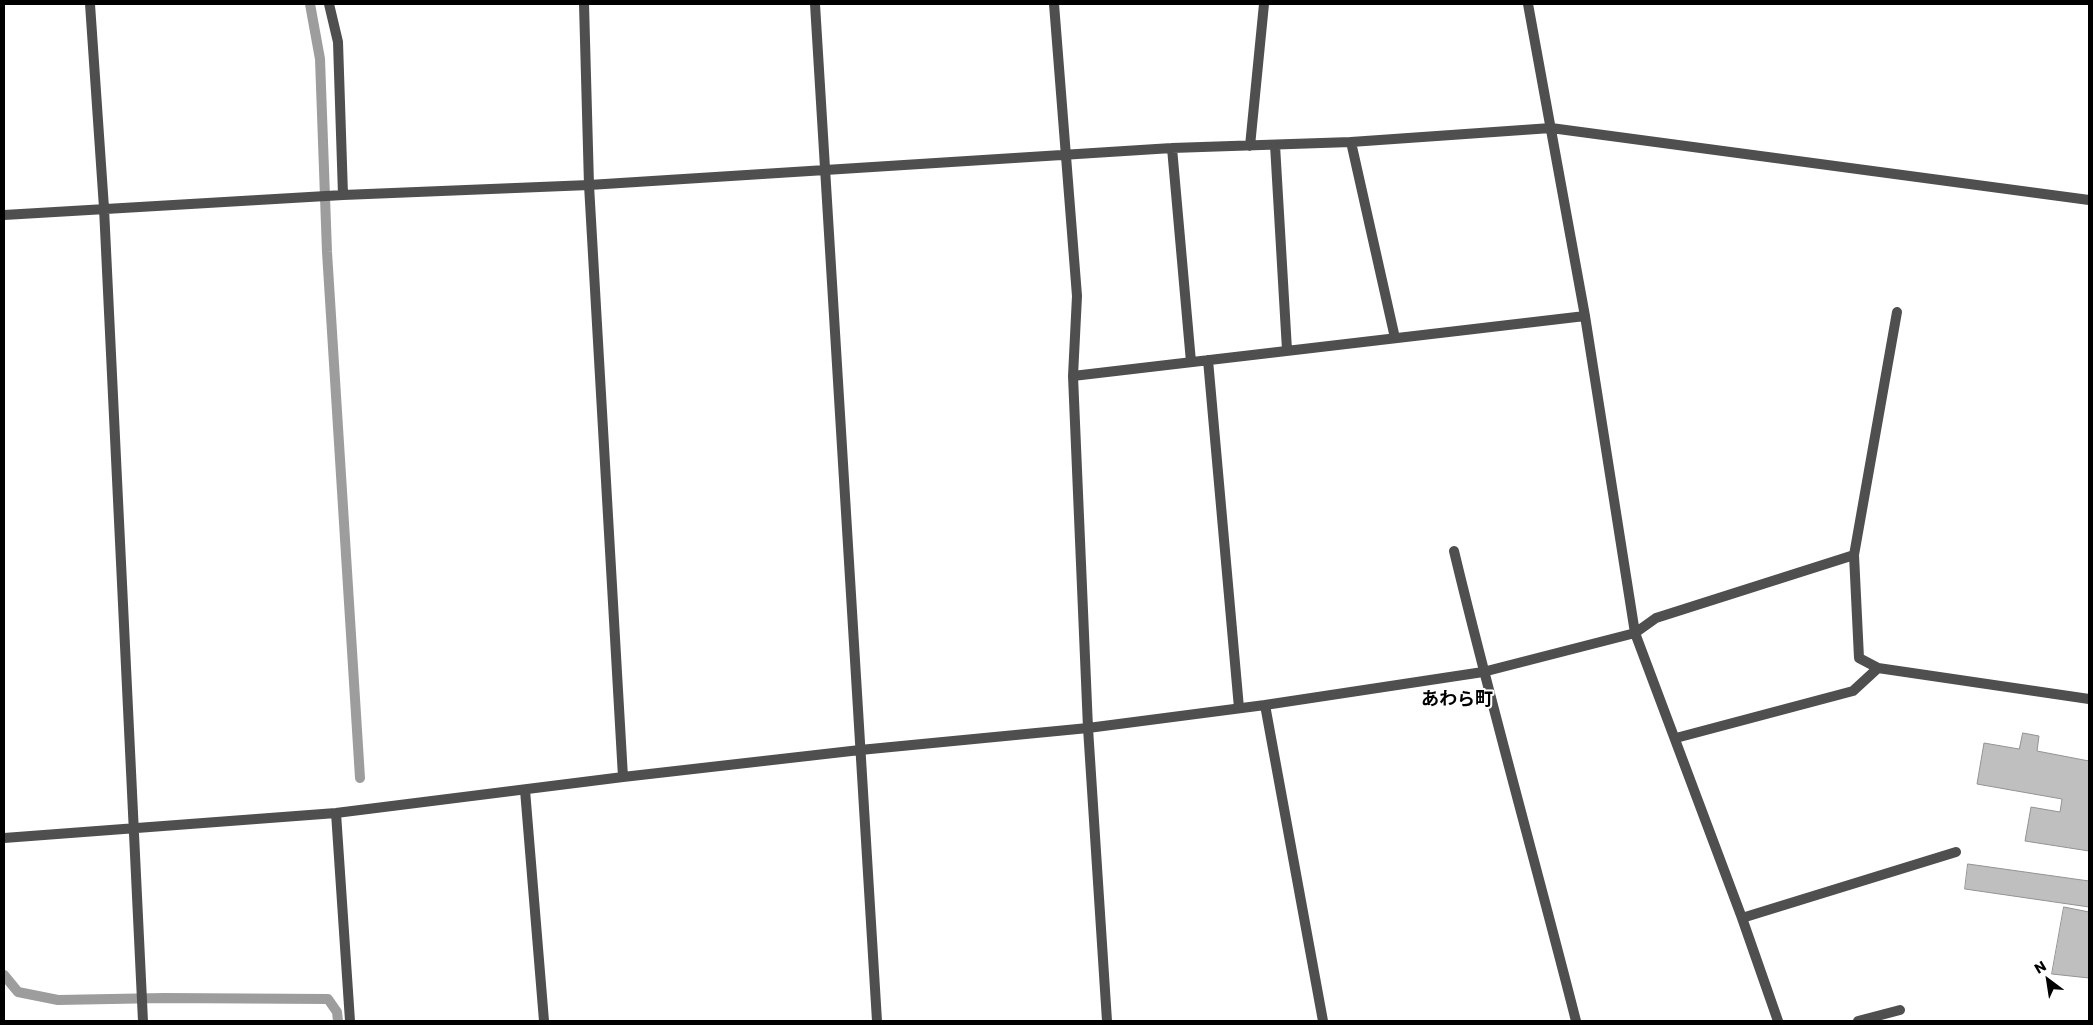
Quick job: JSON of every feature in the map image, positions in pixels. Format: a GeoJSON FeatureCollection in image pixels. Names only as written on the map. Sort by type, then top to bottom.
{"type":"FeatureCollection","features":[{"type":"Feature","properties":{"kind":"street"},"geometry":{"type":"LineString","coordinates":[[90,4],[104,208],[143,1021]]}},
{"type":"Feature","properties":{"kind":"street"},"geometry":{"type":"LineString","coordinates":[[329,4],[338,42],[343,195]]}},
{"type":"Feature","properties":{"kind":"street"},"geometry":{"type":"LineString","coordinates":[[584,4],[589,185],[623,777]]}},
{"type":"Feature","properties":{"kind":"street"},"geometry":{"type":"LineString","coordinates":[[815,4],[877,1021]]}},
{"type":"Feature","properties":{"kind":"street"},"geometry":{"type":"LineString","coordinates":[[1054,4],[1064,156],[1077,296],[1073,376],[1088,728],[1107,1021]]}},
{"type":"Feature","properties":{"kind":"street"},"geometry":{"type":"LineString","coordinates":[[1250,146],[1264,4]]}},
{"type":"Feature","properties":{"kind":"street"},"geometry":{"type":"LineString","coordinates":[[1528,4],[1585,316],[1635,633],[1676,738],[1778,1021]]}},
{"type":"Feature","properties":{"kind":"street"},"geometry":{"type":"LineString","coordinates":[[4,215],[343,195],[589,185],[1172,148],[1351,142],[1551,128],[2089,200]]}},
{"type":"Feature","properties":{"kind":"street"},"geometry":{"type":"LineString","coordinates":[[1351,142],[1395,338]]}},
{"type":"Feature","properties":{"kind":"street"},"geometry":{"type":"LineString","coordinates":[[1274,145],[1287,350]]}},
{"type":"Feature","properties":{"kind":"street"},"geometry":{"type":"LineString","coordinates":[[1172,148],[1191,362]]}},
{"type":"Feature","properties":{"kind":"street"},"geometry":{"type":"LineString","coordinates":[[1897,312],[1854,556],[1859,658],[1878,668],[2089,699]]}},
{"type":"Feature","properties":{"kind":"street"},"geometry":{"type":"LineString","coordinates":[[1073,376],[1585,316]]}},
{"type":"Feature","properties":{"kind":"street"},"geometry":{"type":"LineString","coordinates":[[1208,360],[1238,708]]}},
{"type":"Feature","properties":{"kind":"street"},"geometry":{"type":"LineString","coordinates":[[1454,551],[1483,672],[1540,877],[1576,1021]]}},
{"type":"Feature","properties":{"kind":"street"},"geometry":{"type":"LineString","coordinates":[[4,838],[336,813],[860,750],[1088,728],[1265,705],[1483,672],[1635,633],[1656,618],[1854,556]]}},
{"type":"Feature","properties":{"kind":"street"},"geometry":{"type":"LineString","coordinates":[[1676,738],[1853,691],[1878,668]]}},
{"type":"Feature","properties":{"kind":"street"},"geometry":{"type":"LineString","coordinates":[[1265,705],[1322,1021]]}},
{"type":"Feature","properties":{"kind":"street"},"geometry":{"type":"LineString","coordinates":[[525,790],[544,1021]]}},
{"type":"Feature","properties":{"kind":"street"},"geometry":{"type":"LineString","coordinates":[[336,813],[350,1021]]}},
{"type":"Feature","properties":{"kind":"street"},"geometry":{"type":"LineString","coordinates":[[1742,918],[1956,852]]}},
{"type":"Feature","properties":{"kind":"street"},"geometry":{"type":"LineString","coordinates":[[1858,1021],[1900,1010]]}},
{"type":"Feature","properties":{"kind":"building"},"geometry":{"type":"Polygon","coordinates":[[[2023,733],[2039,736],[2037,751],[2089,761],[2089,851],[2025,841],[2031,807],[2060,812],[2062,799],[1977,784],[1984,743],[2019,749],[2023,733]]]}},
{"type":"Feature","properties":{"kind":"building"},"geometry":{"type":"Polygon","coordinates":[[[1968,864],[2089,881],[2089,907],[1965,889],[1968,864]]]}},
{"type":"Feature","properties":{"kind":"building"},"geometry":{"type":"Polygon","coordinates":[[[2064,907],[2089,912],[2089,978],[2052,974],[2064,907]]]}},
{"type":"Feature","properties":{"kind":"waterway"},"geometry":{"type":"LineString","coordinates":[[310,4],[320,59],[327,252],[360,778]]}},
{"type":"Feature","properties":{"kind":"waterway"},"geometry":{"type":"LineString","coordinates":[[4,975],[18,992],[58,1000],[164,998],[328,999],[337,1012],[338,1021]]}},
{"type":"Feature","properties":{"kind":"district","name":"あわら町"},"geometry":{"type":"Point","coordinates":[1457,700]}}]}
